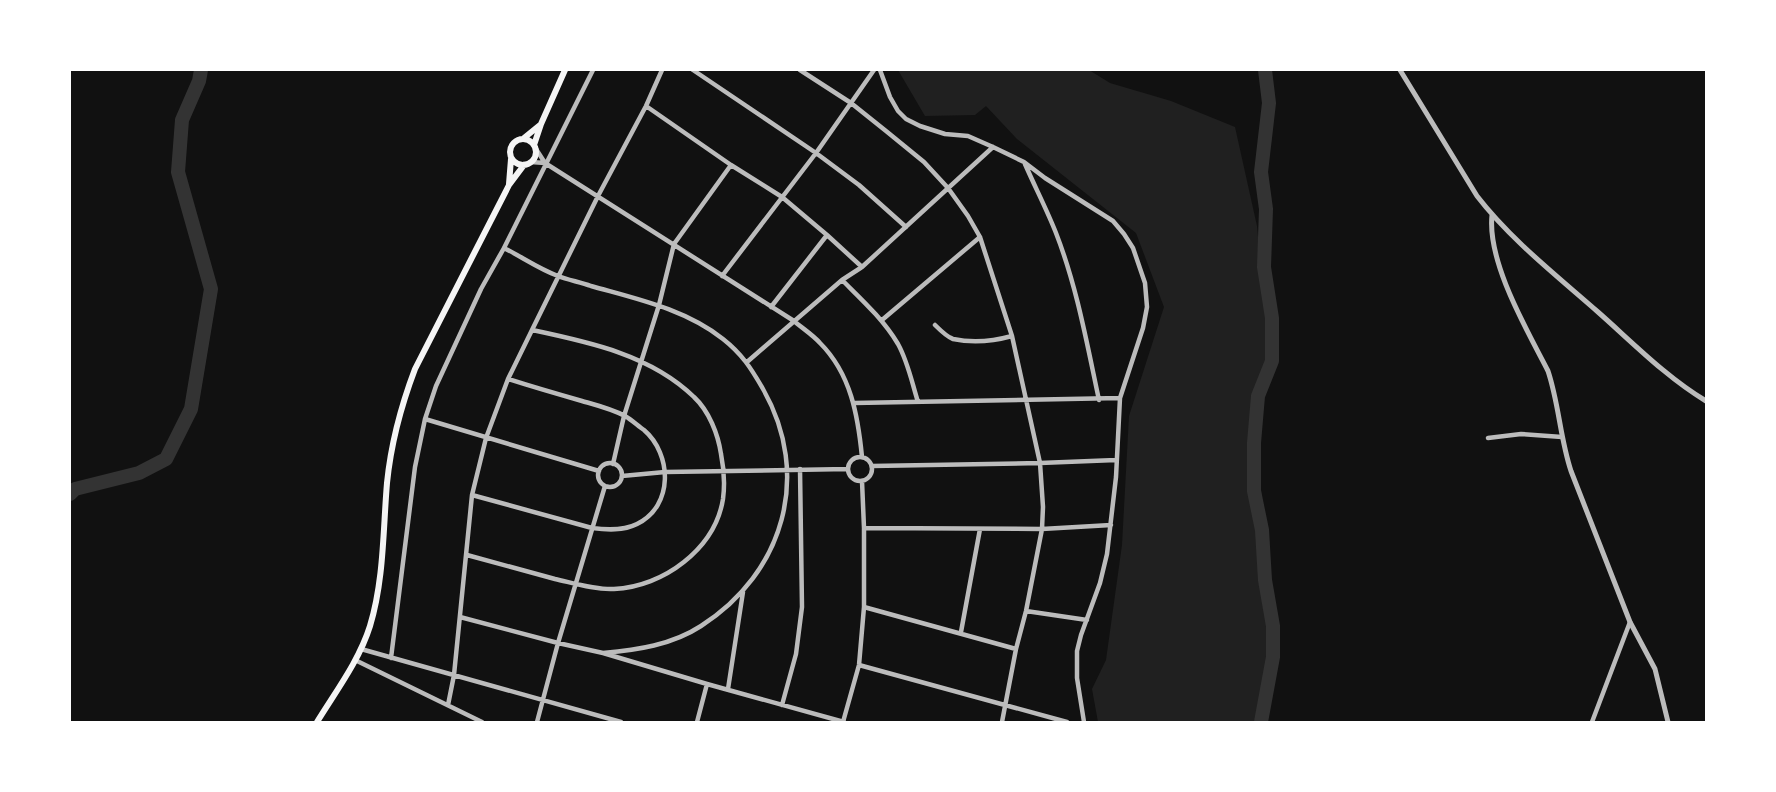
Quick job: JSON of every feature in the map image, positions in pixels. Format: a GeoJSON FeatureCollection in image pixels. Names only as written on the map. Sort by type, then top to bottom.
{"type":"FeatureCollection","features":[{"type":"Feature","properties":{"kind":"main road"},"geometry":{"type":"LineString","coordinates":[[317,722],[355,660],[370,625],[379,577],[388,481],[396,426],[407,390],[415,369],[509,185],[524,165],[531,162],[535,156],[535,147],[541,124],[565,70]]}},
{"type":"Feature","properties":{"kind":"main road"},"geometry":{"type":"LineString","coordinates":[[509,185],[511,159],[509,154],[511,145],[524,138],[541,124]]}},
{"type":"Feature","properties":{"kind":"main road"},"geometry":{"type":"LineString","coordinates":[[524,138],[530,140],[535,147]]}},
{"type":"Feature","properties":{"kind":"main road"},"geometry":{"type":"LineString","coordinates":[[511,159],[515,163],[524,165]]}},
{"type":"Feature","properties":{"kind":"street"},"geometry":{"type":"LineString","coordinates":[[392,658],[415,467],[425,419],[444,364],[593,70]]}},
{"type":"Feature","properties":{"kind":"street"},"geometry":{"type":"LineString","coordinates":[[448,705],[454,675],[472,495],[486,438],[508,380],[598,196],[646,106],[662,70]]}},
{"type":"Feature","properties":{"kind":"street"},"geometry":{"type":"LineString","coordinates":[[693,70],[816,153],[859,185],[906,227]]}},
{"type":"Feature","properties":{"kind":"street"},"geometry":{"type":"LineString","coordinates":[[800,70],[851,103],[924,162],[948,188],[968,216],[980,238],[1012,336],[1040,463],[1043,494],[1042,529],[1002,722]]}},
{"type":"Feature","properties":{"kind":"street"},"geometry":{"type":"LineString","coordinates":[[722,276],[816,153],[874,70]]}},
{"type":"Feature","properties":{"kind":"street"},"geometry":{"type":"LineString","coordinates":[[880,70],[890,98],[898,111],[906,119],[920,126],[945,134],[968,136],[1024,162],[1045,178],[1113,221],[1133,248],[1145,283],[1147,307],[1143,328],[1120,398],[1112,525],[1100,583],[1081,635],[1076,666],[1084,722]]}},
{"type":"Feature","properties":{"kind":"street"},"geometry":{"type":"LineString","coordinates":[[1400,70],[1477,196],[1492,215],[1526,249],[1667,372],[1706,401]]}},
{"type":"Feature","properties":{"kind":"street"},"geometry":{"type":"LineString","coordinates":[[646,106],[731,165],[782,197],[862,267]]}},
{"type":"Feature","properties":{"kind":"street"},"geometry":{"type":"LineString","coordinates":[[535,147],[545,163],[794,321],[821,343],[837,365],[854,403],[862,457]]}},
{"type":"Feature","properties":{"kind":"street"},"geometry":{"type":"LineString","coordinates":[[747,362],[842,280],[862,267],[993,147]]}},
{"type":"Feature","properties":{"kind":"street"},"geometry":{"type":"LineString","coordinates":[[531,162],[545,163]]}},
{"type":"Feature","properties":{"kind":"street"},"geometry":{"type":"LineString","coordinates":[[1024,162],[1056,233],[1082,319],[1099,400]]}},
{"type":"Feature","properties":{"kind":"street"},"geometry":{"type":"LineString","coordinates":[[613,464],[624,416],[658,305],[674,244],[731,165]]}},
{"type":"Feature","properties":{"kind":"street"},"geometry":{"type":"LineString","coordinates":[[1492,215],[1493,245],[1513,302],[1548,372],[1559,410],[1562,438],[1571,471],[1630,622],[1655,669],[1668,722]]}},
{"type":"Feature","properties":{"kind":"street"},"geometry":{"type":"LineString","coordinates":[[771,307],[827,235]]}},
{"type":"Feature","properties":{"kind":"street"},"geometry":{"type":"LineString","coordinates":[[882,320],[980,238]]}},
{"type":"Feature","properties":{"kind":"street"},"geometry":{"type":"LineString","coordinates":[[504,248],[558,276],[658,305],[694,319],[706,327],[724,340],[747,362],[770,401],[784,442],[788,469],[786,499],[780,528],[766,558],[743,591],[721,613],[699,628],[666,642],[640,649],[604,653]]}},
{"type":"Feature","properties":{"kind":"street"},"geometry":{"type":"LineString","coordinates":[[842,280],[882,320],[897,343],[918,402]]}},
{"type":"Feature","properties":{"kind":"street"},"geometry":{"type":"LineString","coordinates":[[935,325],[952,339],[977,341],[1012,336]]}},
{"type":"Feature","properties":{"kind":"street"},"geometry":{"type":"LineString","coordinates":[[467,555],[576,584],[613,589],[650,582],[673,570],[697,552],[715,523],[723,500],[724,471],[720,444],[715,428],[696,398],[663,373],[625,354],[532,330]]}},
{"type":"Feature","properties":{"kind":"street"},"geometry":{"type":"LineString","coordinates":[[472,495],[609,531],[637,524],[648,516],[659,503],[664,487],[665,472],[660,449],[652,438],[624,416],[606,408],[508,380]]}},
{"type":"Feature","properties":{"kind":"street"},"geometry":{"type":"LineString","coordinates":[[854,403],[1099,400],[1120,398]]}},
{"type":"Feature","properties":{"kind":"street"},"geometry":{"type":"LineString","coordinates":[[425,419],[599,471]]}},
{"type":"Feature","properties":{"kind":"street"},"geometry":{"type":"LineString","coordinates":[[1488,438],[1521,434],[1562,438]]}},
{"type":"Feature","properties":{"kind":"street"},"geometry":{"type":"LineString","coordinates":[[862,457],[868,460],[872,466],[869,477],[862,481],[857,481],[850,476],[848,468],[852,460],[862,457]]}},
{"type":"Feature","properties":{"kind":"street"},"geometry":{"type":"LineString","coordinates":[[872,466],[1116,460]]}},
{"type":"Feature","properties":{"kind":"street"},"geometry":{"type":"LineString","coordinates":[[613,464],[620,468],[621,480],[616,486],[605,486],[599,480],[599,471],[605,465],[613,464]]}},
{"type":"Feature","properties":{"kind":"street"},"geometry":{"type":"LineString","coordinates":[[622,476],[665,472],[848,468]]}},
{"type":"Feature","properties":{"kind":"street"},"geometry":{"type":"LineString","coordinates":[[782,705],[796,654],[802,607],[800,469]]}},
{"type":"Feature","properties":{"kind":"street"},"geometry":{"type":"LineString","coordinates":[[460,617],[558,644],[604,653],[844,722],[859,665],[864,606],[862,481]]}},
{"type":"Feature","properties":{"kind":"street"},"geometry":{"type":"LineString","coordinates":[[537,722],[605,486]]}},
{"type":"Feature","properties":{"kind":"street"},"geometry":{"type":"LineString","coordinates":[[864,528],[1042,529],[1112,525]]}},
{"type":"Feature","properties":{"kind":"street"},"geometry":{"type":"LineString","coordinates":[[961,632],[980,529]]}},
{"type":"Feature","properties":{"kind":"street"},"geometry":{"type":"LineString","coordinates":[[728,689],[743,591]]}},
{"type":"Feature","properties":{"kind":"street"},"geometry":{"type":"LineString","coordinates":[[864,606],[1016,649]]}},
{"type":"Feature","properties":{"kind":"street"},"geometry":{"type":"LineString","coordinates":[[1026,611],[1087,620]]}},
{"type":"Feature","properties":{"kind":"street"},"geometry":{"type":"LineString","coordinates":[[1592,722],[1630,622]]}},
{"type":"Feature","properties":{"kind":"street"},"geometry":{"type":"LineString","coordinates":[[361,649],[543,700],[610,721],[621,722]]}},
{"type":"Feature","properties":{"kind":"street"},"geometry":{"type":"LineString","coordinates":[[355,660],[482,722]]}},
{"type":"Feature","properties":{"kind":"street"},"geometry":{"type":"LineString","coordinates":[[859,665],[1067,722]]}},
{"type":"Feature","properties":{"kind":"street"},"geometry":{"type":"LineString","coordinates":[[697,722],[707,684]]}},
{"type":"Feature","properties":{"kind":"shaded area"},"geometry":{"type":"Polygon","coordinates":[[[898,70],[1089,70],[1110,83],[1171,101],[1235,127],[1257,226],[1269,354],[1258,460],[1278,653],[1254,722],[1098,722],[1092,689],[1106,660],[1122,545],[1129,416],[1164,307],[1136,233],[1017,139],[986,106],[975,115],[925,116],[898,70]]]}},
{"type":"Feature","properties":{"kind":"waterway"},"geometry":{"type":"LineString","coordinates":[[70,494],[75,489],[139,473],[166,459],[191,409],[211,289],[178,172],[182,120],[199,81],[201,70]]}},
{"type":"Feature","properties":{"kind":"waterway"},"geometry":{"type":"LineString","coordinates":[[1261,722],[1273,657],[1273,626],[1265,580],[1262,530],[1254,491],[1254,443],[1258,396],[1272,361],[1272,318],[1264,267],[1266,209],[1261,172],[1269,103],[1265,70]]}}]}
